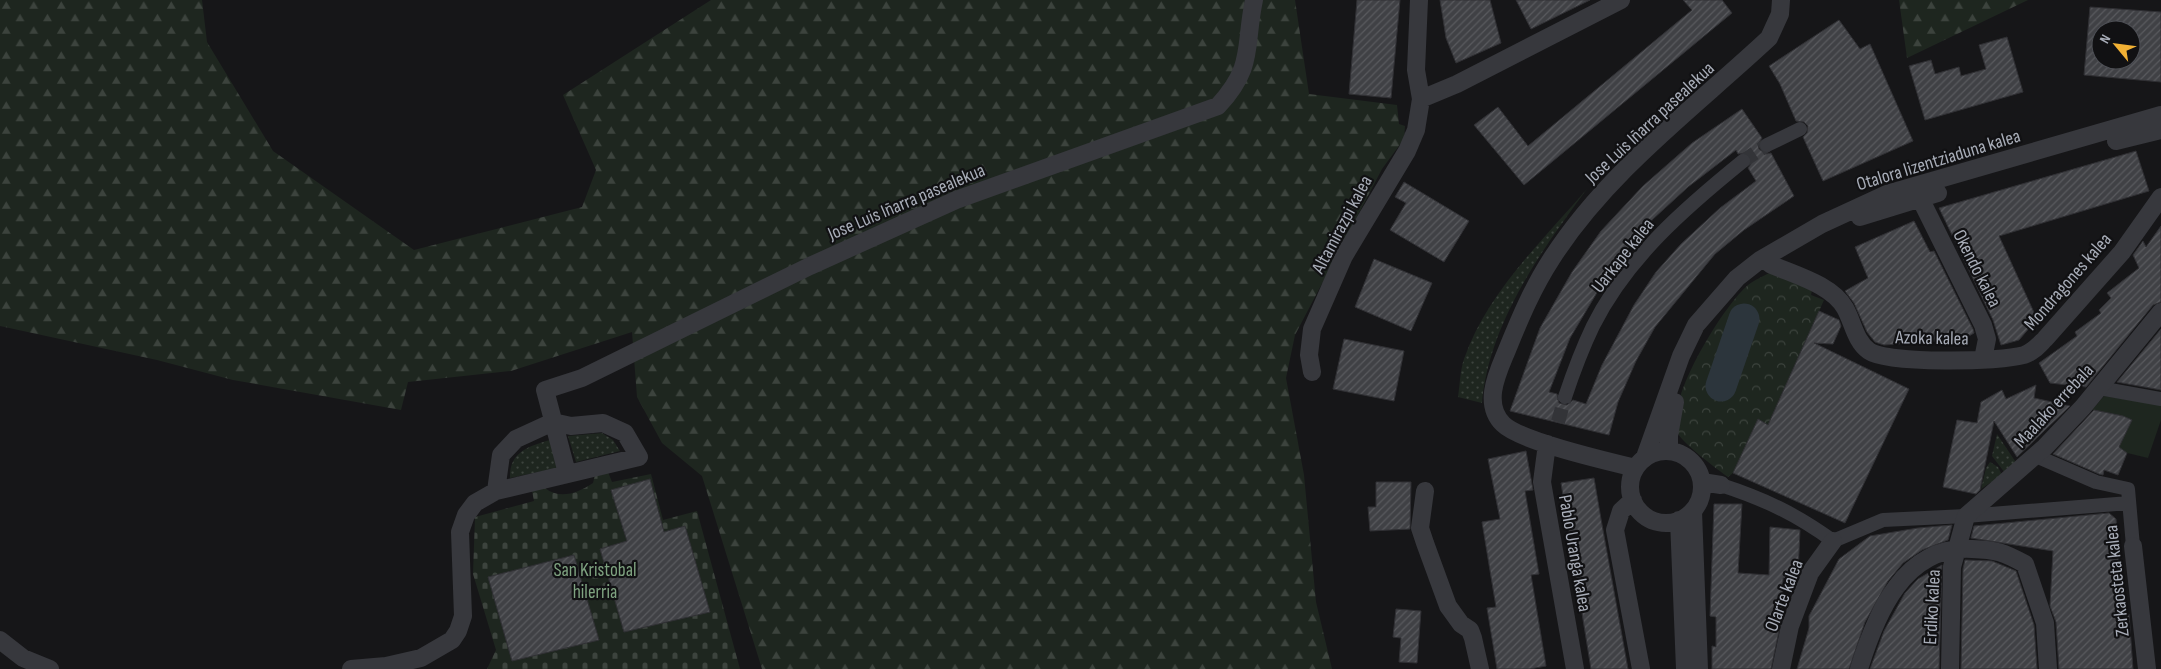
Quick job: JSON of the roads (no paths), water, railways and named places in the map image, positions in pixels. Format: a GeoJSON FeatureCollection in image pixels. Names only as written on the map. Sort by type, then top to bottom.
{"type":"FeatureCollection","features":[{"type":"Feature","properties":{"kind":"street","name":"Jose Luis Iñarra pasealekua"},"geometry":{"type":"LineString","coordinates":[[553,422],[545,390],[582,378],[810,266],[956,200],[1218,106],[1234,89],[1245,66],[1254,0]]}},
{"type":"Feature","properties":{"kind":"street"},"geometry":{"type":"LineString","coordinates":[[1419,0],[1416,70],[1421,98],[1457,84],[1621,0]]}},
{"type":"Feature","properties":{"kind":"street","name":"Jose Luis Iñarra pasealekua"},"geometry":{"type":"LineString","coordinates":[[1547,444],[1517,433],[1503,424],[1497,415],[1493,400],[1493,384],[1523,310],[1552,258],[1578,222],[1630,164],[1769,38],[1780,14],[1781,0]]}},
{"type":"Feature","properties":{"kind":"street","name":"Altamirazpi kalea"},"geometry":{"type":"LineString","coordinates":[[1312,372],[1309,355],[1312,329],[1344,256],[1407,151],[1416,130],[1421,98]]}},
{"type":"Feature","properties":{"kind":"street","name":"Otalora lizentziaduna kalea"},"geometry":{"type":"LineString","coordinates":[[1640,463],[1696,325],[1737,278],[1760,260],[1822,224],[1887,194],[2125,127],[2161,115]]}},
{"type":"Feature","properties":{"kind":"street"},"geometry":{"type":"LineString","coordinates":[[1767,145],[1800,129]]}},
{"type":"Feature","properties":{"kind":"street","name":"Otalora lizentziaduna kalea"},"geometry":{"type":"LineString","coordinates":[[1669,451],[1673,407],[1691,356],[1705,328],[1728,298],[1770,264],[1830,230],[1867,214],[2002,173],[2161,130]]}},
{"type":"Feature","properties":{"kind":"street","name":"Uarkape kalea"},"geometry":{"type":"LineString","coordinates":[[1565,397],[1593,325],[1626,274],[1651,243],[1688,206],[1743,161]]}},
{"type":"Feature","properties":{"kind":"street","name":"Mondragones kalea"},"geometry":{"type":"LineString","coordinates":[[1983,359],[2011,358],[2035,350],[2122,252],[2161,197]]}},
{"type":"Feature","properties":{"kind":"street","name":"Okendo kalea"},"geometry":{"type":"LineString","coordinates":[[1920,198],[1983,325],[1987,339],[1983,359]]}},
{"type":"Feature","properties":{"kind":"street","name":"Azoka kalea"},"geometry":{"type":"LineString","coordinates":[[1770,264],[1826,289],[1844,306],[1857,336],[1869,351],[1889,358],[1983,359]]}},
{"type":"Feature","properties":{"kind":"street","name":"Maalako errebala"},"geometry":{"type":"LineString","coordinates":[[1966,516],[2036,456],[2099,388],[2161,312]]}},
{"type":"Feature","properties":{"kind":"street"},"geometry":{"type":"LineString","coordinates":[[2099,388],[2161,399]]}},
{"type":"Feature","properties":{"kind":"street"},"geometry":{"type":"LineString","coordinates":[[553,422],[567,473]]}},
{"type":"Feature","properties":{"kind":"street"},"geometry":{"type":"LineString","coordinates":[[351,669],[386,666],[421,658],[452,640],[458,631],[463,616],[460,532],[466,515],[475,503],[496,491],[639,457],[625,433],[603,423],[571,426],[553,422],[516,439],[501,454],[496,491]]}},
{"type":"Feature","properties":{"kind":"street"},"geometry":{"type":"LineString","coordinates":[[1547,444],[1640,463]]}},
{"type":"Feature","properties":{"kind":"street","name":"Pablo Uranga kalea"},"geometry":{"type":"LineString","coordinates":[[1547,444],[1542,482],[1575,669]]}},
{"type":"Feature","properties":{"kind":"street"},"geometry":{"type":"LineString","coordinates":[[1669,451],[1691,460],[1697,467],[1702,482],[1701,497],[1686,516],[1668,523],[1652,520],[1638,510],[1632,500],[1630,484],[1640,463],[1657,452],[1669,451]]}},
{"type":"Feature","properties":{"kind":"street","name":"Zerkaosteta kalea"},"geometry":{"type":"LineString","coordinates":[[2036,456],[2096,482],[2128,489],[2147,669]]}},
{"type":"Feature","properties":{"kind":"street"},"geometry":{"type":"LineString","coordinates":[[1702,482],[1721,485],[1753,495],[1802,518],[1832,541],[1883,520],[1966,516],[2129,503]]}},
{"type":"Feature","properties":{"kind":"street"},"geometry":{"type":"LineString","coordinates":[[1425,491],[1420,528],[1448,606],[1461,624],[1470,630],[1480,669]]}},
{"type":"Feature","properties":{"kind":"street"},"geometry":{"type":"LineString","coordinates":[[1632,500],[1621,511],[1615,530],[1641,669]]}},
{"type":"Feature","properties":{"kind":"street"},"geometry":{"type":"LineString","coordinates":[[1685,669],[1686,516]]}},
{"type":"Feature","properties":{"kind":"street"},"geometry":{"type":"LineString","coordinates":[[1686,516],[1699,669]]}},
{"type":"Feature","properties":{"kind":"street","name":"Erdiko kalea"},"geometry":{"type":"LineString","coordinates":[[1950,669],[1952,567],[1966,516]]}},
{"type":"Feature","properties":{"kind":"street","name":"Olarte kalea"},"geometry":{"type":"LineString","coordinates":[[1780,669],[1790,626],[1810,573],[1832,541]]}},
{"type":"Feature","properties":{"kind":"street"},"geometry":{"type":"LineString","coordinates":[[1859,669],[1879,614],[1901,580],[1923,560],[1958,548],[2004,552],[2025,564],[2045,623],[2048,669]]}},
{"type":"Feature","properties":{"kind":"street"},"geometry":{"type":"LineString","coordinates":[[0,640],[23,658],[50,669]]}},
{"type":"Feature","properties":{"kind":"waterway"},"geometry":{"type":"LineString","coordinates":[[1721,386],[1744,319]]}},
{"type":"Feature","properties":{"kind":"tunnel"},"geometry":{"type":"LineString","coordinates":[[1743,161],[1767,145]]}},
{"type":"Feature","properties":{"kind":"tunnel"},"geometry":{"type":"LineString","coordinates":[[1558,422],[1565,397]]}},
{"type":"Feature","properties":{"kind":"park label","name":"San Kristobal hilerria"},"geometry":{"type":"Point","coordinates":[595,580]}}]}
